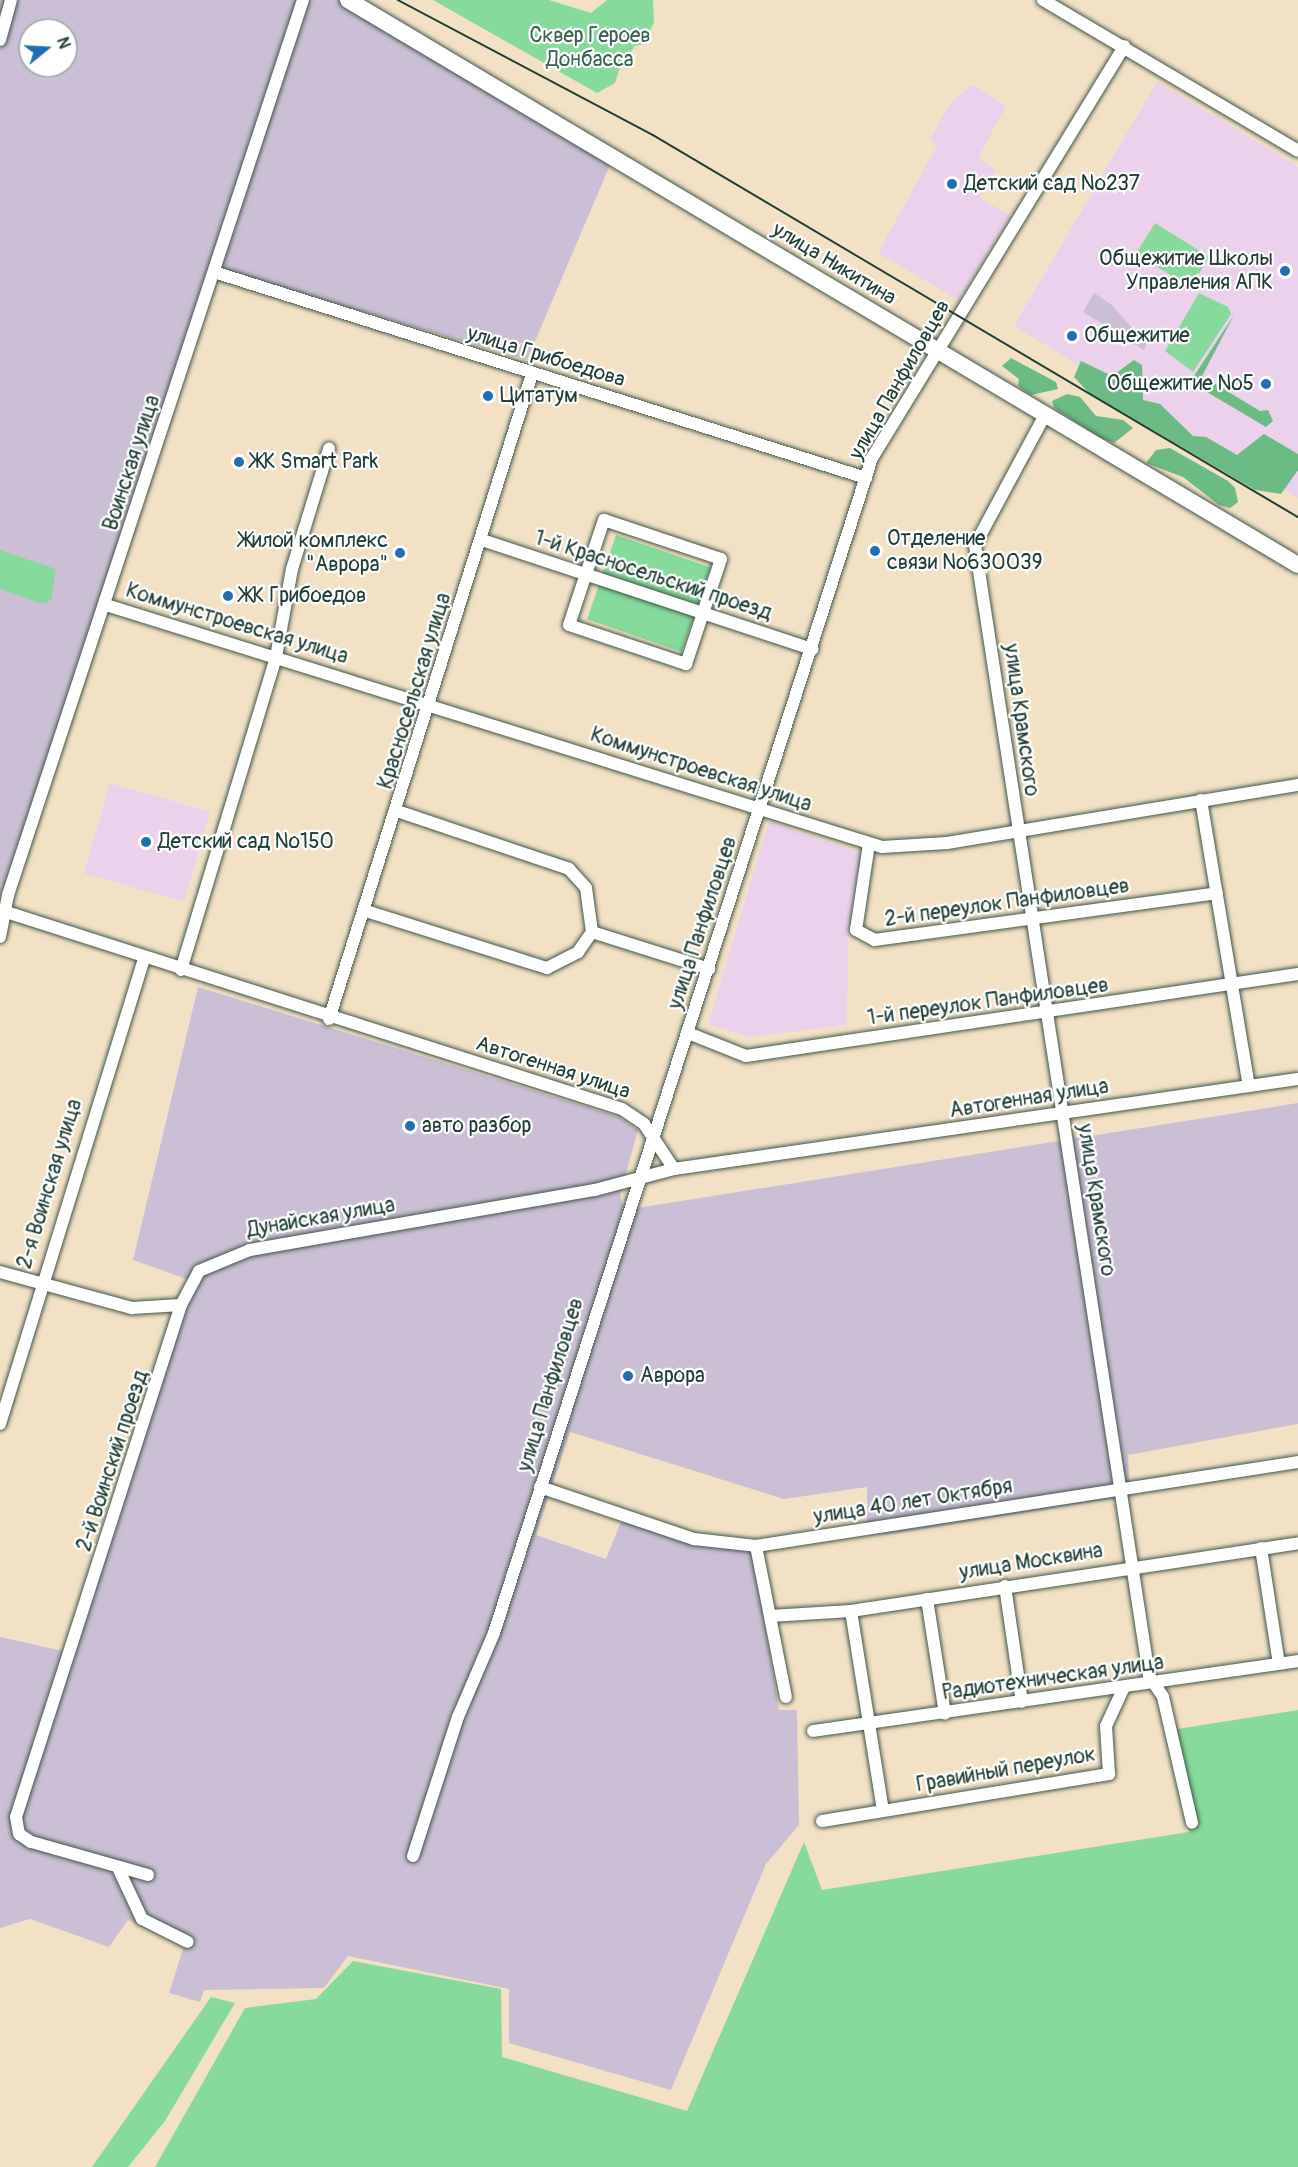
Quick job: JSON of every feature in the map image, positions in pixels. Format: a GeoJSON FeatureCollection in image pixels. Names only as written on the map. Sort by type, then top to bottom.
{"type":"FeatureCollection","features":[{"type":"Feature","properties":{"kind":"main road","name":"улица Никитина"},"geometry":{"type":"LineString","coordinates":[[348,0],[1298,565]]}},
{"type":"Feature","properties":{"kind":"street"},"geometry":{"type":"LineString","coordinates":[[0,40],[12,0]]}},
{"type":"Feature","properties":{"kind":"street","name":"Воинская улица"},"geometry":{"type":"LineString","coordinates":[[0,938],[8,895],[106,605],[303,0]]}},
{"type":"Feature","properties":{"kind":"street"},"geometry":{"type":"LineString","coordinates":[[1044,0],[1298,151]]}},
{"type":"Feature","properties":{"kind":"street","name":"улица Панфиловцев"},"geometry":{"type":"LineString","coordinates":[[413,1856],[540,1487],[636,1180],[688,1033],[762,807],[872,458],[1124,46]]}},
{"type":"Feature","properties":{"kind":"street","name":"улица Грибоедова"},"geometry":{"type":"LineString","coordinates":[[214,272],[866,478]]}},
{"type":"Feature","properties":{"kind":"street","name":"Красносельская улица"},"geometry":{"type":"LineString","coordinates":[[329,1019],[432,705],[532,374]]}},
{"type":"Feature","properties":{"kind":"street","name":"улица Крамского"},"geometry":{"type":"LineString","coordinates":[[1045,415],[975,545],[1132,1566],[1154,1683],[1164,1697],[1192,1823]]}},
{"type":"Feature","properties":{"kind":"street"},"geometry":{"type":"LineString","coordinates":[[181,970],[276,657],[292,569],[329,449]]}},
{"type":"Feature","properties":{"kind":"street"},"geometry":{"type":"LineString","coordinates":[[604,520],[721,559],[703,613],[686,664],[569,625],[604,520]]}},
{"type":"Feature","properties":{"kind":"street","name":"1-й Красносельский проезд"},"geometry":{"type":"LineString","coordinates":[[482,540],[812,649]]}},
{"type":"Feature","properties":{"kind":"street","name":"Коммунстроевская улица"},"geometry":{"type":"LineString","coordinates":[[106,605],[762,807],[869,844],[947,843],[1017,829],[1298,785]]}},
{"type":"Feature","properties":{"kind":"street"},"geometry":{"type":"LineString","coordinates":[[1201,800],[1249,1086]]}},
{"type":"Feature","properties":{"kind":"street"},"geometry":{"type":"LineString","coordinates":[[366,911],[547,969],[578,952],[592,932],[585,888],[569,869],[398,811]]}},
{"type":"Feature","properties":{"kind":"street","name":"2-й переулок Панфиловцев"},"geometry":{"type":"LineString","coordinates":[[869,844],[856,930],[866,938],[1033,921],[1217,893]]}},
{"type":"Feature","properties":{"kind":"street","name":"Автогенная улица"},"geometry":{"type":"LineString","coordinates":[[4,912],[329,1019],[622,1109],[651,1136],[674,1169],[1298,1079]]}},
{"type":"Feature","properties":{"kind":"street"},"geometry":{"type":"LineString","coordinates":[[592,932],[709,969]]}},
{"type":"Feature","properties":{"kind":"street","name":"2-я Воинская улица"},"geometry":{"type":"LineString","coordinates":[[0,1424],[40,1283],[144,959]]}},
{"type":"Feature","properties":{"kind":"street","name":"1-й переулок Панфиловцев"},"geometry":{"type":"LineString","coordinates":[[688,1033],[746,1056],[1048,1014],[1298,974]]}},
{"type":"Feature","properties":{"kind":"street","name":"Дунайская улица"},"geometry":{"type":"LineString","coordinates":[[181,1305],[198,1271],[224,1257],[636,1180],[674,1169]]}},
{"type":"Feature","properties":{"kind":"street"},"geometry":{"type":"LineString","coordinates":[[0,1272],[132,1308],[181,1305]]}},
{"type":"Feature","properties":{"kind":"street","name":"2-й Воинский проезд"},"geometry":{"type":"LineString","coordinates":[[148,1875],[119,1870],[32,1842],[20,1834],[16,1817],[79,1628],[181,1305]]}},
{"type":"Feature","properties":{"kind":"street","name":"улица 40 лет Октября"},"geometry":{"type":"LineString","coordinates":[[540,1487],[694,1539],[756,1546],[1298,1462]]}},
{"type":"Feature","properties":{"kind":"street","name":"улица Москвина"},"geometry":{"type":"LineString","coordinates":[[770,1616],[851,1611],[1132,1566],[1298,1543]]}},
{"type":"Feature","properties":{"kind":"street"},"geometry":{"type":"LineString","coordinates":[[756,1546],[786,1697]]}},
{"type":"Feature","properties":{"kind":"street"},"geometry":{"type":"LineString","coordinates":[[1261,1548],[1279,1664]]}},
{"type":"Feature","properties":{"kind":"street"},"geometry":{"type":"LineString","coordinates":[[1005,1586],[1022,1702]]}},
{"type":"Feature","properties":{"kind":"street"},"geometry":{"type":"LineString","coordinates":[[927,1599],[945,1714]]}},
{"type":"Feature","properties":{"kind":"street"},"geometry":{"type":"LineString","coordinates":[[851,1611],[883,1810]]}},
{"type":"Feature","properties":{"kind":"street","name":"Радиотехническая улица"},"geometry":{"type":"LineString","coordinates":[[813,1731],[945,1714],[1298,1661]]}},
{"type":"Feature","properties":{"kind":"street","name":"Гравийный переулок"},"geometry":{"type":"LineString","coordinates":[[822,1821],[1109,1774],[1106,1726],[1124,1688]]}},
{"type":"Feature","properties":{"kind":"street"},"geometry":{"type":"LineString","coordinates":[[119,1870],[142,1919],[188,1942]]}},
{"type":"Feature","properties":{"kind":"shaded area"},"geometry":{"type":"Polygon","coordinates":[[[0,0],[341,0],[610,165],[527,360],[212,267],[0,898],[0,0]]]}},
{"type":"Feature","properties":{"kind":"shaded area"},"geometry":{"type":"Polygon","coordinates":[[[1157,82],[1298,167],[1298,498],[1014,326],[1157,82]]]}},
{"type":"Feature","properties":{"kind":"shaded area","name":"Детский сад №237"},"geometry":{"type":"Polygon","coordinates":[[[973,85],[1006,106],[978,158],[996,170],[980,198],[1010,216],[959,300],[878,253],[937,146],[930,139],[951,102],[973,85]]]}},
{"type":"Feature","properties":{"kind":"shaded area"},"geometry":{"type":"Polygon","coordinates":[[[1094,293],[1112,305],[1146,344],[1144,350],[1083,312],[1094,293]]]}},
{"type":"Feature","properties":{"kind":"shaded area","name":"Детский сад №150"},"geometry":{"type":"Polygon","coordinates":[[[110,783],[210,812],[184,902],[84,873],[110,783]]]}},
{"type":"Feature","properties":{"kind":"shaded area"},"geometry":{"type":"Polygon","coordinates":[[[769,822],[861,853],[848,935],[847,1025],[749,1037],[708,1024],[769,822]]]}},
{"type":"Feature","properties":{"kind":"shaded area"},"geometry":{"type":"Polygon","coordinates":[[[198,987],[619,1117],[638,1130],[620,1195],[623,1205],[637,1208],[1298,1103],[1298,1424],[1128,1455],[1130,1496],[885,1535],[867,1530],[867,1487],[784,1499],[570,1432],[536,1535],[606,1559],[622,1519],[753,1549],[779,1710],[797,1710],[799,1825],[766,1864],[671,2090],[509,2043],[509,1989],[348,1956],[324,1988],[204,1990],[200,2002],[169,1993],[184,1946],[128,1920],[109,1947],[30,1919],[0,1928],[0,1637],[63,1651],[187,1279],[133,1260],[198,987]]]}},
{"type":"Feature","properties":{"kind":"green space","name":"Сквер Героев Донбасса"},"geometry":{"type":"Polygon","coordinates":[[[433,0],[549,0],[591,13],[607,0],[653,0],[654,22],[644,44],[635,46],[621,65],[615,83],[597,93],[433,0]]]}},
{"type":"Feature","properties":{"kind":"green space"},"geometry":{"type":"Polygon","coordinates":[[[1155,223],[1209,257],[1190,287],[1136,254],[1155,223]]]}},
{"type":"Feature","properties":{"kind":"green space"},"geometry":{"type":"Polygon","coordinates":[[[1199,293],[1228,307],[1231,314],[1193,372],[1165,351],[1199,293]]]}},
{"type":"Feature","properties":{"kind":"green space"},"geometry":{"type":"Polygon","coordinates":[[[1234,315],[1202,376],[1260,411],[1268,410],[1273,421],[1266,427],[1190,382],[1234,315]]]}},
{"type":"Feature","properties":{"kind":"green space"},"geometry":{"type":"Polygon","coordinates":[[[1011,358],[1056,382],[1058,389],[1031,395],[1018,386],[1019,379],[1002,366],[1011,358]]]}},
{"type":"Feature","properties":{"kind":"green space"},"geometry":{"type":"Polygon","coordinates":[[[1134,360],[1142,365],[1143,400],[1160,404],[1193,436],[1206,437],[1237,455],[1264,434],[1298,454],[1298,470],[1281,494],[1255,490],[1089,393],[1074,377],[1081,361],[1112,376],[1134,360]]]}},
{"type":"Feature","properties":{"kind":"green space"},"geometry":{"type":"Polygon","coordinates":[[[1067,394],[1080,397],[1096,416],[1123,420],[1133,428],[1114,443],[1101,438],[1054,408],[1052,401],[1067,394]]]}},
{"type":"Feature","properties":{"kind":"green space"},"geometry":{"type":"Polygon","coordinates":[[[1170,448],[1228,481],[1235,488],[1238,502],[1230,508],[1219,505],[1183,477],[1146,463],[1156,450],[1170,448]]]}},
{"type":"Feature","properties":{"kind":"green space"},"geometry":{"type":"Polygon","coordinates":[[[616,535],[711,568],[682,652],[587,619],[616,535]]]}},
{"type":"Feature","properties":{"kind":"green space"},"geometry":{"type":"Polygon","coordinates":[[[0,550],[56,569],[51,600],[43,604],[0,589],[0,550]]]}},
{"type":"Feature","properties":{"kind":"green space"},"geometry":{"type":"Polygon","coordinates":[[[1298,1710],[1298,2167],[155,2167],[245,2008],[316,1999],[353,1961],[501,1989],[502,2057],[687,2111],[804,1842],[822,1890],[1189,1832],[1171,1730],[1298,1710]]]}},
{"type":"Feature","properties":{"kind":"green space"},"geometry":{"type":"Polygon","coordinates":[[[211,1997],[235,2003],[165,2121],[128,2167],[92,2167],[211,1997]]]}},
{"type":"Feature","properties":{"kind":"tram line"},"geometry":{"type":"LineString","coordinates":[[398,0],[653,135],[1298,517]]}},
{"type":"Feature","properties":{"kind":"place","name":"Детский сад №237"},"geometry":{"type":"Point","coordinates":[952,184]}},
{"type":"Feature","properties":{"kind":"place","name":"Общежитие Школы Управления АПК"},"geometry":{"type":"Point","coordinates":[1285,271]}},
{"type":"Feature","properties":{"kind":"place","name":"Общежитие"},"geometry":{"type":"Point","coordinates":[1072,336]}},
{"type":"Feature","properties":{"kind":"place","name":"Общежитие №5"},"geometry":{"type":"Point","coordinates":[1266,384]}},
{"type":"Feature","properties":{"kind":"place","name":"Цитатум"},"geometry":{"type":"Point","coordinates":[488,396]}},
{"type":"Feature","properties":{"kind":"place","name":"ЖК Smart Park"},"geometry":{"type":"Point","coordinates":[239,462]}},
{"type":"Feature","properties":{"kind":"place","name":"Отделение связи №630039"},"geometry":{"type":"Point","coordinates":[875,551]}},
{"type":"Feature","properties":{"kind":"place","name":"Жилой комплекс \"Аврора\""},"geometry":{"type":"Point","coordinates":[400,553]}},
{"type":"Feature","properties":{"kind":"place","name":"ЖК Грибоедов"},"geometry":{"type":"Point","coordinates":[228,596]}},
{"type":"Feature","properties":{"kind":"place","name":"Детский сад №150"},"geometry":{"type":"Point","coordinates":[146,842]}},
{"type":"Feature","properties":{"kind":"place","name":"авто разбор"},"geometry":{"type":"Point","coordinates":[410,1126]}},
{"type":"Feature","properties":{"kind":"place","name":"Аврора"},"geometry":{"type":"Point","coordinates":[628,1376]}}]}
